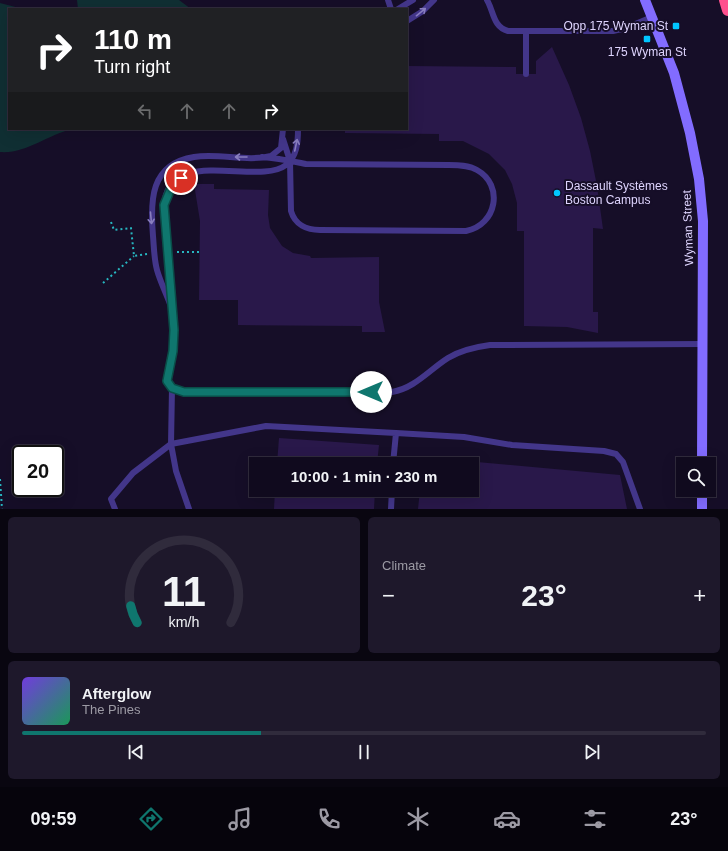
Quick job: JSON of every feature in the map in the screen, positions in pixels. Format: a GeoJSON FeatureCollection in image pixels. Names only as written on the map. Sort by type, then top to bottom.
{"type":"FeatureCollection","features":[{"type":"Feature","properties":{"kind":"highway"},"geometry":{"type":"LineString","coordinates":[[725,0],[728,10]]}},
{"type":"Feature","properties":{"kind":"main road","name":"Wyman Street"},"geometry":{"type":"LineString","coordinates":[[645,0],[674,73],[690,133],[699,179],[703,221],[702,457]]}},
{"type":"Feature","properties":{"kind":"main road"},"geometry":{"type":"LineString","coordinates":[[702,497],[702,509]]}},
{"type":"Feature","properties":{"kind":"lane"},"geometry":{"type":"LineString","coordinates":[[400,8],[413,0]]}},
{"type":"Feature","properties":{"kind":"lane"},"geometry":{"type":"LineString","coordinates":[[408,20],[423,11],[434,0]]}},
{"type":"Feature","properties":{"kind":"lane"},"geometry":{"type":"LineString","coordinates":[[487,0],[498,26],[508,31],[613,31],[626,28],[652,16]]}},
{"type":"Feature","properties":{"kind":"lane"},"geometry":{"type":"LineString","coordinates":[[526,31],[526,74]]}},
{"type":"Feature","properties":{"kind":"lane"},"geometry":{"type":"LineString","coordinates":[[172,309],[157,270],[151,210],[152,197],[158,181],[168,169],[187,159],[203,156],[262,157],[290,161],[312,164],[449,165],[469,167],[481,173],[490,182],[494,195],[491,213],[482,224],[466,231],[309,229],[301,225],[292,214],[290,161],[283,138],[283,130]]}},
{"type":"Feature","properties":{"kind":"lane"},"geometry":{"type":"LineString","coordinates":[[298,130],[297,144],[290,161],[284,167],[273,170],[191,172],[172,186],[167,195],[164,208],[171,278],[174,340],[167,381],[172,388],[184,392],[386,393],[409,387],[430,370],[454,354],[469,349],[490,345],[703,344]]}},
{"type":"Feature","properties":{"kind":"lane"},"geometry":{"type":"LineString","coordinates":[[262,157],[271,156],[278,151],[283,138]]}},
{"type":"Feature","properties":{"kind":"lane"},"geometry":{"type":"LineString","coordinates":[[172,388],[171,444],[176,471],[189,509]]}},
{"type":"Feature","properties":{"kind":"lane"},"geometry":{"type":"LineString","coordinates":[[114,509],[111,499],[133,473],[171,444],[266,426],[464,437],[512,445],[616,454],[623,462],[640,509]]}},
{"type":"Feature","properties":{"kind":"lane"},"geometry":{"type":"LineString","coordinates":[[394,457],[396,433]]}},
{"type":"Feature","properties":{"kind":"lane"},"geometry":{"type":"LineString","coordinates":[[390,509],[391,497]]}},
{"type":"Feature","properties":{"kind":"path"},"geometry":{"type":"LineString","coordinates":[[103,283],[134,256]]}},
{"type":"Feature","properties":{"kind":"path"},"geometry":{"type":"LineString","coordinates":[[0,479],[2,509]]}},
{"type":"Feature","properties":{"kind":"green space"},"geometry":{"type":"Polygon","coordinates":[[[77,0],[179,0],[190,8],[78,8],[77,0]]]}},
{"type":"Feature","properties":{"kind":"green space"},"geometry":{"type":"Polygon","coordinates":[[[0,3],[19,8],[8,8],[8,130],[69,130],[19,150],[0,152],[0,3]]]}},
{"type":"Feature","properties":{"kind":"building","name":"Dassault Systèmes Boston Campus"},"geometry":{"type":"Polygon","coordinates":[[[552,47],[569,85],[581,118],[590,151],[603,229],[593,228],[593,312],[598,312],[598,333],[567,327],[524,326],[524,231],[517,231],[517,203],[512,184],[505,170],[489,154],[463,141],[439,141],[439,134],[345,133],[345,130],[408,130],[408,66],[516,67],[516,74],[536,74],[536,61],[552,47]]]}},
{"type":"Feature","properties":{"kind":"building"},"geometry":{"type":"Polygon","coordinates":[[[194,184],[214,184],[214,189],[269,190],[268,215],[270,228],[282,246],[293,253],[310,256],[311,258],[379,257],[379,302],[385,332],[362,332],[362,326],[238,325],[238,300],[199,300],[200,221],[194,184]]]}},
{"type":"Feature","properties":{"kind":"building"},"geometry":{"type":"Polygon","coordinates":[[[279,438],[379,445],[378,457],[278,457],[279,438]]]}},
{"type":"Feature","properties":{"kind":"building"},"geometry":{"type":"Polygon","coordinates":[[[479,462],[620,475],[627,509],[418,509],[419,497],[479,497],[479,462]]]}},
{"type":"Feature","properties":{"kind":"building"},"geometry":{"type":"Polygon","coordinates":[[[275,497],[375,497],[374,509],[274,509],[275,497]]]}},
{"type":"Feature","properties":{"kind":"place","name":"Opp 175 Wyman St"},"geometry":{"type":"Point","coordinates":[676,26]}},
{"type":"Feature","properties":{"kind":"place","name":"175 Wyman St"},"geometry":{"type":"Point","coordinates":[647,39]}},
{"type":"Feature","properties":{"kind":"place","name":"Dassault Systèmes Boston Campus"},"geometry":{"type":"Point","coordinates":[557,193]}},
{"type":"Feature","properties":{"kind":"route"},"geometry":{"type":"LineString","coordinates":[[181,178],[172,186],[164,205],[174,330],[173,351],[167,381],[172,388],[184,392],[371,392]]}}]}
